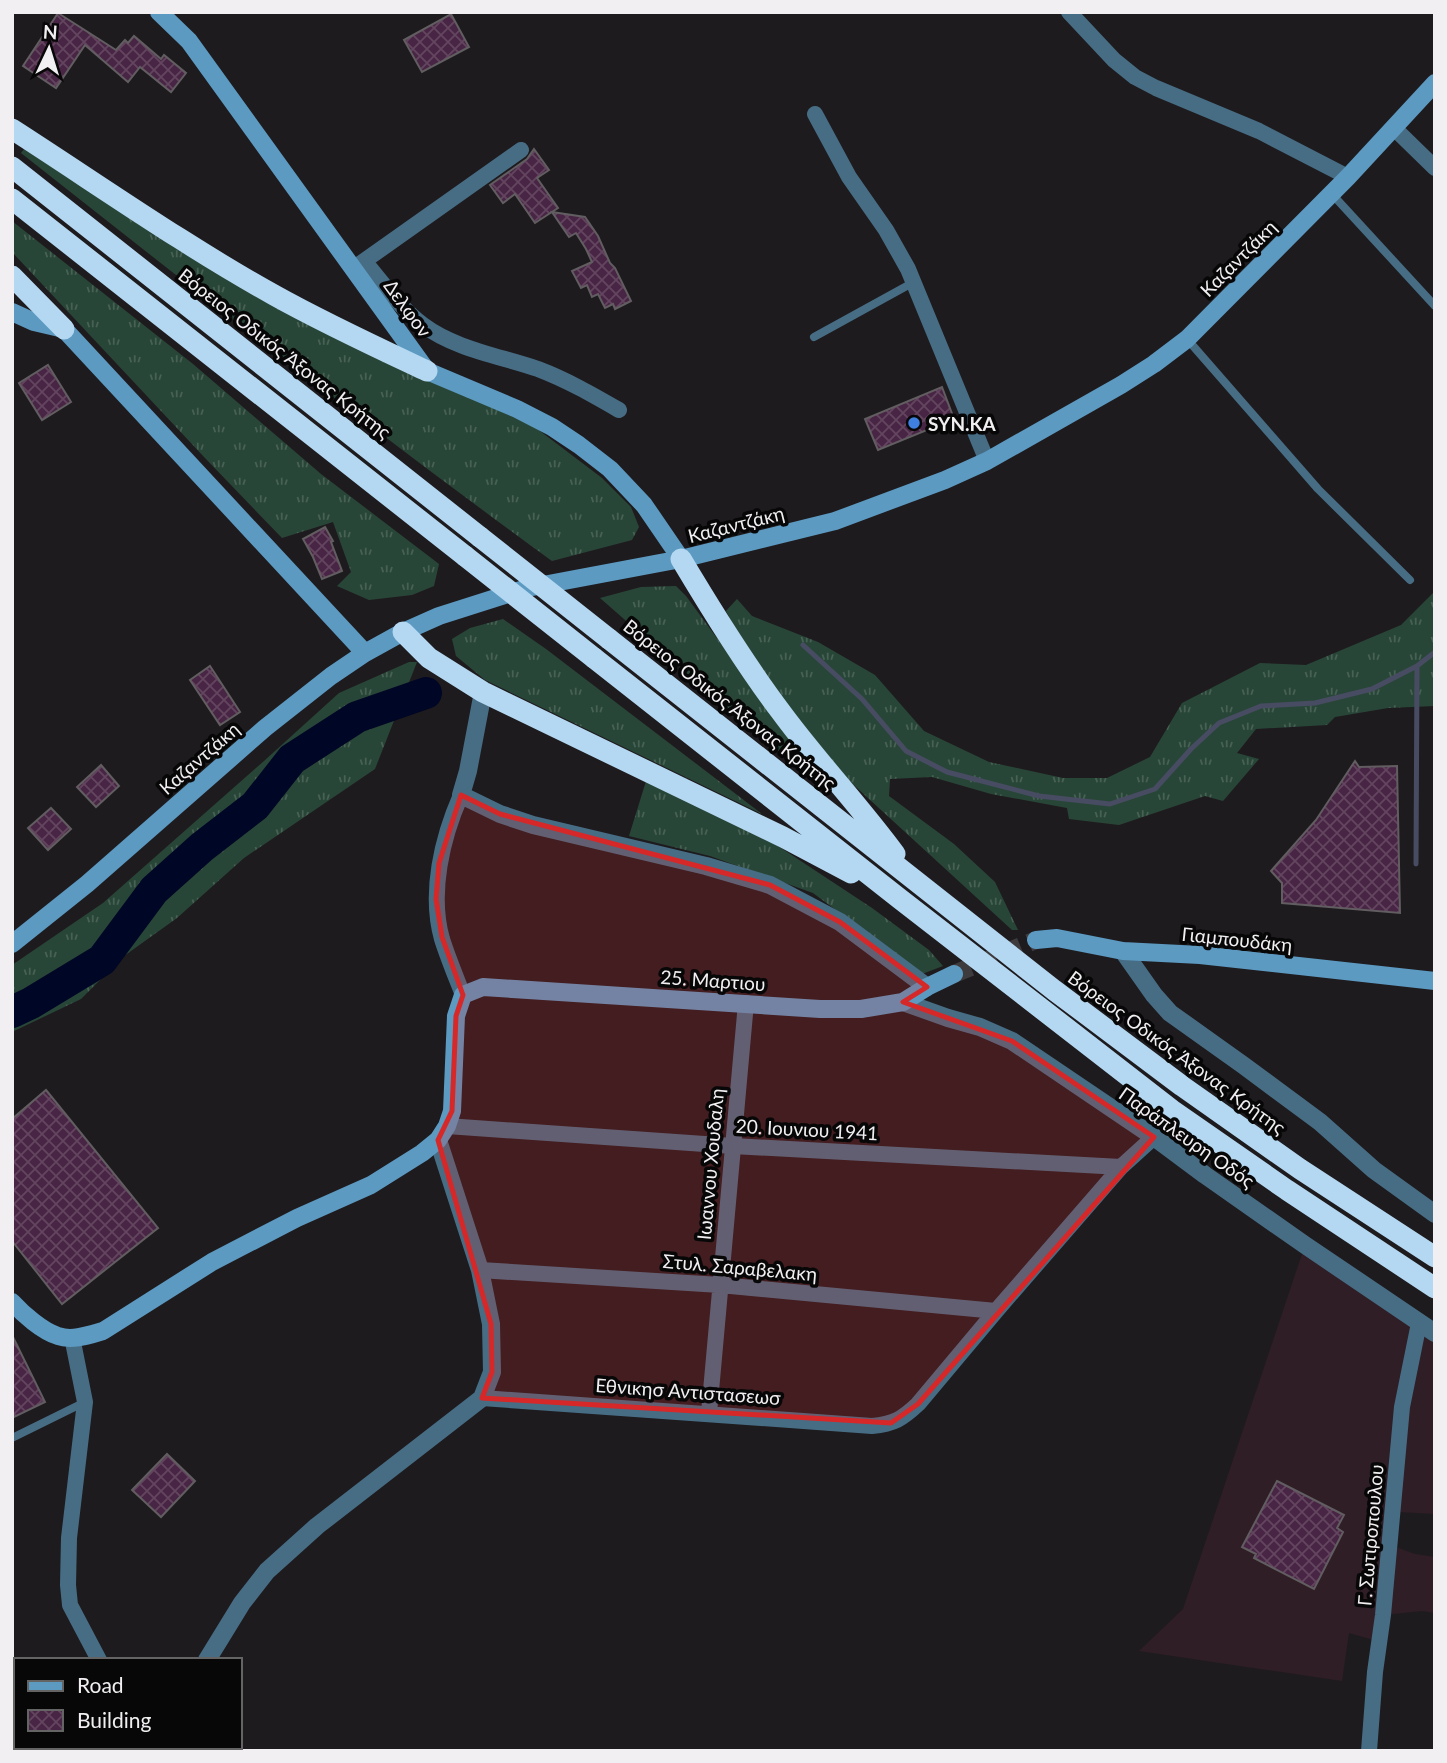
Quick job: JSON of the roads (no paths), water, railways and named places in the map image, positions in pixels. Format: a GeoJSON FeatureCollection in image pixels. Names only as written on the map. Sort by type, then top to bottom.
{"type":"FeatureCollection","features":[{"type":"Feature","properties":{"kind":"highway"},"geometry":{"type":"LineString","coordinates":[[12,129],[173,234],[274,295],[353,337],[427,371]]}},
{"type":"Feature","properties":{"kind":"highway","name":"Βόρειος Οδικός Άξονας Κρήτης"},"geometry":{"type":"LineString","coordinates":[[12,167],[1054,990],[1182,1086],[1300,1169],[1435,1258]]}},
{"type":"Feature","properties":{"kind":"highway"},"geometry":{"type":"LineString","coordinates":[[12,199],[1172,1110],[1435,1288]]}},
{"type":"Feature","properties":{"kind":"highway"},"geometry":{"type":"LineString","coordinates":[[12,276],[64,329]]}},
{"type":"Feature","properties":{"kind":"highway"},"geometry":{"type":"LineString","coordinates":[[681,559],[724,631],[782,713],[869,818],[911,875]]}},
{"type":"Feature","properties":{"kind":"highway"},"geometry":{"type":"LineString","coordinates":[[403,632],[429,658],[483,692],[783,837],[900,899]]}},
{"type":"Feature","properties":{"kind":"main road","name":"Δελφον"},"geometry":{"type":"LineString","coordinates":[[159,12],[188,41],[359,265],[427,371]]}},
{"type":"Feature","properties":{"kind":"main road","name":"Καζαντζάκη"},"geometry":{"type":"LineString","coordinates":[[12,944],[87,884],[265,728],[331,676],[403,632],[450,612],[527,588],[681,559],[835,521],[945,480],[987,461],[1121,385],[1187,339],[1348,177],[1435,83]]}},
{"type":"Feature","properties":{"kind":"main road"},"geometry":{"type":"LineString","coordinates":[[12,312],[34,322],[64,329],[365,653]]}},
{"type":"Feature","properties":{"kind":"main road"},"geometry":{"type":"LineString","coordinates":[[427,371],[517,409],[579,445],[610,469],[645,505],[681,559]]}},
{"type":"Feature","properties":{"kind":"main road","name":"Γιαμπουδάκη"},"geometry":{"type":"LineString","coordinates":[[1036,940],[1057,939],[1123,951],[1200,955],[1435,981]]}},
{"type":"Feature","properties":{"kind":"main road","name":"25. Μαρτιου"},"geometry":{"type":"LineString","coordinates":[[463,996],[483,987],[820,1009],[861,1009],[903,1002],[954,974]]}},
{"type":"Feature","properties":{"kind":"main road"},"geometry":{"type":"LineString","coordinates":[[12,1302],[35,1323],[59,1336],[85,1337],[103,1331],[212,1262],[297,1218],[371,1185],[422,1153],[443,1133],[452,1111],[456,1016],[463,996]]}},
{"type":"Feature","properties":{"kind":"street"},"geometry":{"type":"LineString","coordinates":[[1069,12],[1114,60],[1135,77],[1259,131],[1348,177]]}},
{"type":"Feature","properties":{"kind":"street"},"geometry":{"type":"LineString","coordinates":[[815,114],[849,177],[886,230],[908,269],[987,461]]}},
{"type":"Feature","properties":{"kind":"street"},"geometry":{"type":"LineString","coordinates":[[1394,128],[1435,168]]}},
{"type":"Feature","properties":{"kind":"street"},"geometry":{"type":"LineString","coordinates":[[521,150],[359,265],[420,323],[438,335],[570,382],[619,410]]}},
{"type":"Feature","properties":{"kind":"street"},"geometry":{"type":"LineString","coordinates":[[463,996],[442,937],[436,899],[439,863],[468,771],[483,692]]}},
{"type":"Feature","properties":{"kind":"street"},"geometry":{"type":"LineString","coordinates":[[461,795],[500,814],[533,825],[706,866],[770,886],[840,922],[927,987]]}},
{"type":"Feature","properties":{"kind":"street"},"geometry":{"type":"LineString","coordinates":[[1123,951],[1170,1013],[1320,1122],[1374,1170],[1435,1214]]}},
{"type":"Feature","properties":{"kind":"street","name":"Παράπλευρη Οδός"},"geometry":{"type":"LineString","coordinates":[[903,1002],[980,1027],[1012,1041],[1427,1328]]}},
{"type":"Feature","properties":{"kind":"street","name":"Ιωαννου Χουδαλη"},"geometry":{"type":"LineString","coordinates":[[709,1413],[746,1003]]}},
{"type":"Feature","properties":{"kind":"street"},"geometry":{"type":"LineString","coordinates":[[208,1658],[242,1603],[267,1571],[317,1525],[482,1398],[492,1372],[491,1324],[480,1270],[443,1133]]}},
{"type":"Feature","properties":{"kind":"street","name":"20. Ιουνιου 1941"},"geometry":{"type":"LineString","coordinates":[[443,1133],[1121,1167]]}},
{"type":"Feature","properties":{"kind":"street"},"geometry":{"type":"LineString","coordinates":[[996,1311],[1121,1167],[1154,1137]]}},
{"type":"Feature","properties":{"kind":"street","name":"Στυλ. Σαραβελακη"},"geometry":{"type":"LineString","coordinates":[[480,1270],[720,1285],[996,1311]]}},
{"type":"Feature","properties":{"kind":"street","name":"Εθνικησ Αντιστασεωσ"},"geometry":{"type":"LineString","coordinates":[[482,1398],[872,1426],[891,1423],[904,1417],[918,1404],[996,1311]]}},
{"type":"Feature","properties":{"kind":"street","name":"Γ. Σωτιροπουλου"},"geometry":{"type":"LineString","coordinates":[[1369,1751],[1402,1407],[1427,1328]]}},
{"type":"Feature","properties":{"kind":"street"},"geometry":{"type":"LineString","coordinates":[[72,1337],[85,1402],[69,1538],[68,1585],[70,1605],[98,1658]]}},
{"type":"Feature","properties":{"kind":"lane"},"geometry":{"type":"LineString","coordinates":[[1331,193],[1435,306]]}},
{"type":"Feature","properties":{"kind":"lane"},"geometry":{"type":"LineString","coordinates":[[814,337],[914,282]]}},
{"type":"Feature","properties":{"kind":"lane"},"geometry":{"type":"LineString","coordinates":[[1187,339],[1318,489],[1410,580]]}},
{"type":"Feature","properties":{"kind":"lane"},"geometry":{"type":"LineString","coordinates":[[12,1438],[85,1402]]}},
{"type":"Feature","properties":{"kind":"waterway"},"geometry":{"type":"LineString","coordinates":[[803,645],[862,699],[906,751],[947,772],[1039,796],[1110,804],[1155,789],[1219,723],[1261,706],[1315,703],[1372,689],[1417,666],[1435,652]]}},
{"type":"Feature","properties":{"kind":"waterway"},"geometry":{"type":"LineString","coordinates":[[1416,864],[1417,666]]}},
{"type":"Feature","properties":{"kind":"waterway"},"geometry":{"type":"LineString","coordinates":[[12,1012],[102,960],[154,890],[202,847],[255,806],[292,759],[357,717],[426,693]]}},
{"type":"Feature","properties":{"kind":"tunnel"},"geometry":{"type":"LineString","coordinates":[[954,974],[1036,940]]}},
{"type":"Feature","properties":{"kind":"place","name":"SYN.KA"},"geometry":{"type":"Point","coordinates":[914,423]}}]}
